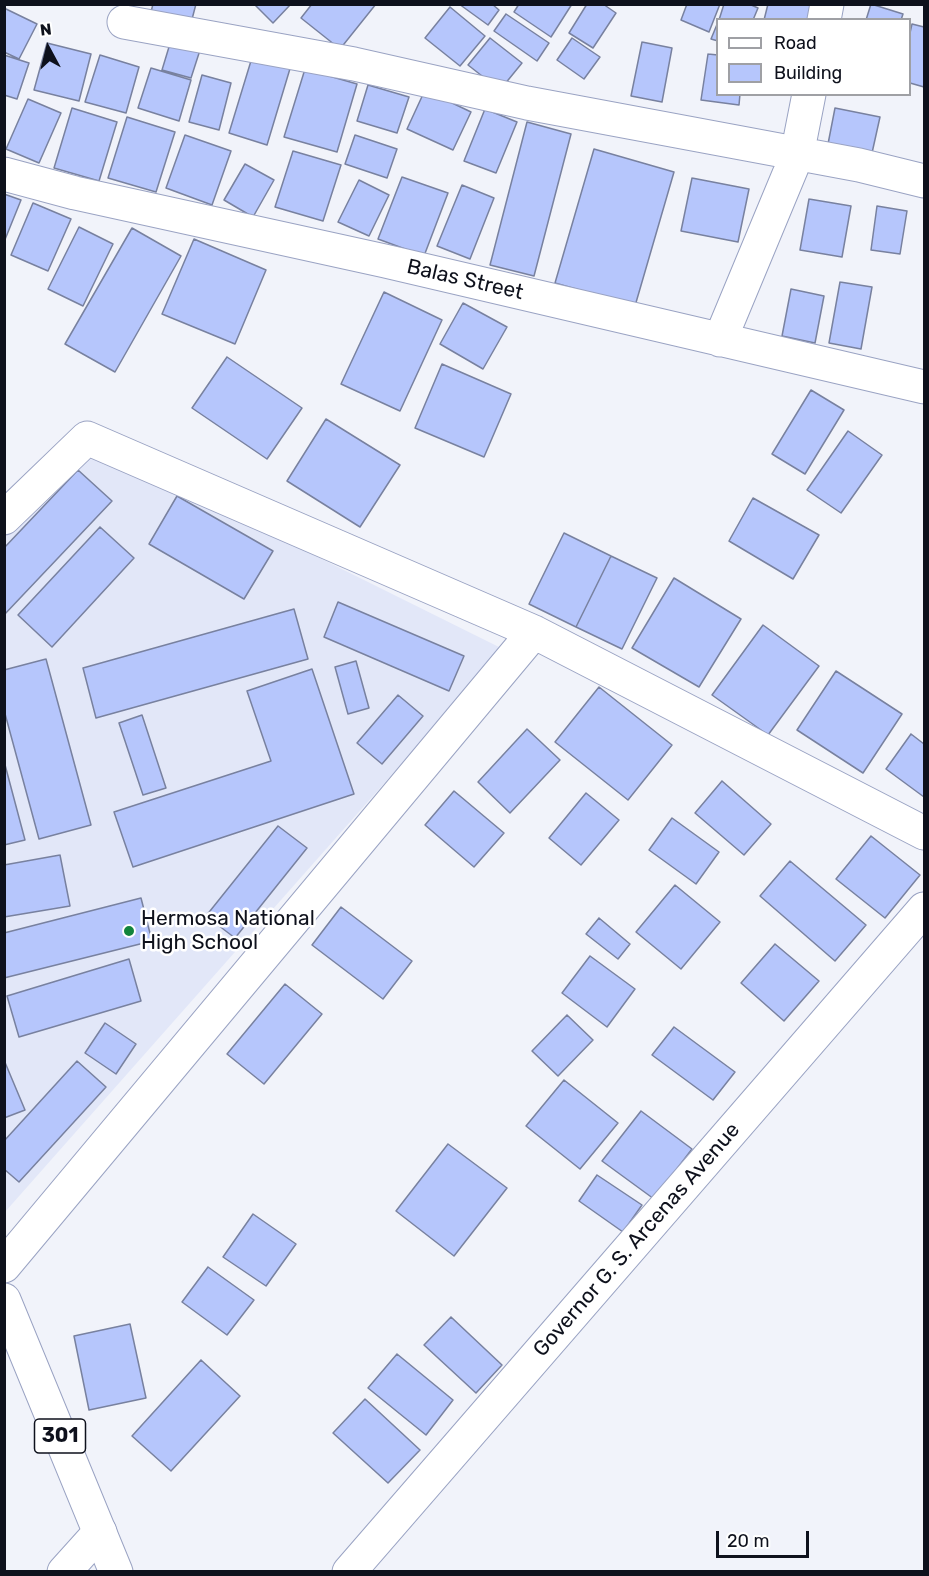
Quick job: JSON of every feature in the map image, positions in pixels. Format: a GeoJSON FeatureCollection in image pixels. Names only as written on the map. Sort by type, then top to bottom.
{"type":"FeatureCollection","features":[{"type":"Feature","properties":{"kind":"street"},"geometry":{"type":"LineString","coordinates":[[124,22],[354,64],[527,103],[859,165],[924,181]]}},
{"type":"Feature","properties":{"kind":"street"},"geometry":{"type":"LineString","coordinates":[[720,340],[797,155],[809,96]]}},
{"type":"Feature","properties":{"kind":"street","name":"Balas Street"},"geometry":{"type":"LineString","coordinates":[[4,174],[75,194],[385,261],[924,387]]}},
{"type":"Feature","properties":{"kind":"street"},"geometry":{"type":"LineString","coordinates":[[4,518],[87,438],[534,632],[924,833]]}},
{"type":"Feature","properties":{"kind":"street"},"geometry":{"type":"LineString","coordinates":[[4,1266],[534,632]]}},
{"type":"Feature","properties":{"kind":"street","name":"Governor G. S. Arcenas Avenue"},"geometry":{"type":"LineString","coordinates":[[349,1572],[924,909]]}},
{"type":"Feature","properties":{"kind":"street","name":"301"},"geometry":{"type":"LineString","coordinates":[[4,1299],[116,1572]]}},
{"type":"Feature","properties":{"kind":"street"},"geometry":{"type":"LineString","coordinates":[[64,1572],[100,1533]]}},
{"type":"Feature","properties":{"kind":"shaded area","name":"Hermosa National High School"},"geometry":{"type":"Polygon","coordinates":[[[94,446],[503,649],[5,1212],[5,536],[94,446]]]}},
{"type":"Feature","properties":{"kind":"building"},"geometry":{"type":"Polygon","coordinates":[[[153,4],[196,4],[191,23],[151,12],[153,4]]]}},
{"type":"Feature","properties":{"kind":"building"},"geometry":{"type":"Polygon","coordinates":[[[254,4],[291,4],[273,23],[254,4]]]}},
{"type":"Feature","properties":{"kind":"building"},"geometry":{"type":"Polygon","coordinates":[[[312,4],[376,4],[340,49],[301,18],[312,4]]]}},
{"type":"Feature","properties":{"kind":"building"},"geometry":{"type":"Polygon","coordinates":[[[459,4],[492,4],[499,10],[488,25],[459,4]]]}},
{"type":"Feature","properties":{"kind":"building"},"geometry":{"type":"Polygon","coordinates":[[[519,4],[572,4],[551,37],[514,12],[519,4]]]}},
{"type":"Feature","properties":{"kind":"building"},"geometry":{"type":"Polygon","coordinates":[[[587,4],[603,4],[616,13],[593,48],[569,33],[587,4]]]}},
{"type":"Feature","properties":{"kind":"building"},"geometry":{"type":"Polygon","coordinates":[[[687,4],[720,4],[709,32],[681,20],[687,4]]]}},
{"type":"Feature","properties":{"kind":"building"},"geometry":{"type":"Polygon","coordinates":[[[724,4],[749,4],[758,8],[754,18],[720,18],[724,4]]]}},
{"type":"Feature","properties":{"kind":"building"},"geometry":{"type":"Polygon","coordinates":[[[768,4],[815,4],[812,18],[764,18],[768,4]]]}},
{"type":"Feature","properties":{"kind":"building"},"geometry":{"type":"Polygon","coordinates":[[[871,4],[903,14],[902,18],[867,18],[871,4]]]}},
{"type":"Feature","properties":{"kind":"building"},"geometry":{"type":"Polygon","coordinates":[[[450,7],[485,36],[460,66],[425,38],[450,7]]]}},
{"type":"Feature","properties":{"kind":"building"},"geometry":{"type":"Polygon","coordinates":[[[4,8],[37,24],[19,59],[4,52],[4,8]]]}},
{"type":"Feature","properties":{"kind":"building"},"geometry":{"type":"Polygon","coordinates":[[[506,14],[549,43],[537,61],[494,31],[506,14]]]}},
{"type":"Feature","properties":{"kind":"building"},"geometry":{"type":"Polygon","coordinates":[[[912,24],[924,27],[924,87],[911,83],[912,24]]]}},
{"type":"Feature","properties":{"kind":"building"},"geometry":{"type":"Polygon","coordinates":[[[716,27],[716,40],[711,39],[716,27]]]}},
{"type":"Feature","properties":{"kind":"building"},"geometry":{"type":"Polygon","coordinates":[[[172,37],[201,47],[191,78],[162,70],[172,37]]]}},
{"type":"Feature","properties":{"kind":"building"},"geometry":{"type":"Polygon","coordinates":[[[490,38],[522,63],[500,90],[468,65],[490,38]]]}},
{"type":"Feature","properties":{"kind":"building"},"geometry":{"type":"Polygon","coordinates":[[[572,38],[600,57],[584,79],[557,60],[572,38]]]}},
{"type":"Feature","properties":{"kind":"building"},"geometry":{"type":"Polygon","coordinates":[[[642,42],[672,48],[662,102],[631,96],[642,42]]]}},
{"type":"Feature","properties":{"kind":"building"},"geometry":{"type":"Polygon","coordinates":[[[47,43],[91,54],[79,101],[34,90],[47,43]]]}},
{"type":"Feature","properties":{"kind":"building"},"geometry":{"type":"Polygon","coordinates":[[[254,51],[292,62],[267,145],[229,133],[254,51]]]}},
{"type":"Feature","properties":{"kind":"building"},"geometry":{"type":"Polygon","coordinates":[[[708,54],[716,55],[716,96],[740,96],[739,105],[701,100],[708,54]]]}},
{"type":"Feature","properties":{"kind":"building"},"geometry":{"type":"Polygon","coordinates":[[[4,55],[29,63],[17,99],[4,95],[4,55]]]}},
{"type":"Feature","properties":{"kind":"building"},"geometry":{"type":"Polygon","coordinates":[[[100,55],[139,67],[126,113],[85,102],[100,55]]]}},
{"type":"Feature","properties":{"kind":"building"},"geometry":{"type":"Polygon","coordinates":[[[151,68],[191,80],[179,121],[138,108],[151,68]]]}},
{"type":"Feature","properties":{"kind":"building"},"geometry":{"type":"Polygon","coordinates":[[[305,69],[357,84],[337,152],[284,137],[305,69]]]}},
{"type":"Feature","properties":{"kind":"building"},"geometry":{"type":"Polygon","coordinates":[[[202,75],[231,83],[219,130],[189,122],[202,75]]]}},
{"type":"Feature","properties":{"kind":"building"},"geometry":{"type":"Polygon","coordinates":[[[368,85],[409,97],[397,133],[357,121],[368,85]]]}},
{"type":"Feature","properties":{"kind":"building"},"geometry":{"type":"Polygon","coordinates":[[[425,90],[471,112],[453,150],[407,129],[425,90]]]}},
{"type":"Feature","properties":{"kind":"building"},"geometry":{"type":"Polygon","coordinates":[[[28,99],[61,113],[39,163],[6,149],[28,99]]]}},
{"type":"Feature","properties":{"kind":"building"},"geometry":{"type":"Polygon","coordinates":[[[72,108],[117,122],[99,181],[54,168],[72,108]]]}},
{"type":"Feature","properties":{"kind":"building"},"geometry":{"type":"Polygon","coordinates":[[[835,108],[880,117],[872,153],[828,144],[835,108]]]}},
{"type":"Feature","properties":{"kind":"building"},"geometry":{"type":"Polygon","coordinates":[[[485,109],[517,122],[496,173],[464,161],[485,109]]]}},
{"type":"Feature","properties":{"kind":"building"},"geometry":{"type":"Polygon","coordinates":[[[127,117],[175,132],[156,192],[108,178],[127,117]]]}},
{"type":"Feature","properties":{"kind":"building"},"geometry":{"type":"Polygon","coordinates":[[[527,122],[571,134],[534,276],[490,265],[527,122]]]}},
{"type":"Feature","properties":{"kind":"building"},"geometry":{"type":"Polygon","coordinates":[[[185,135],[231,151],[212,205],[166,188],[185,135]]]}},
{"type":"Feature","properties":{"kind":"building"},"geometry":{"type":"Polygon","coordinates":[[[355,135],[397,149],[387,178],[345,164],[355,135]]]}},
{"type":"Feature","properties":{"kind":"building"},"geometry":{"type":"Polygon","coordinates":[[[594,149],[674,172],[635,306],[555,283],[594,149]]]}},
{"type":"Feature","properties":{"kind":"building"},"geometry":{"type":"Polygon","coordinates":[[[293,151],[341,165],[323,221],[275,207],[293,151]]]}},
{"type":"Feature","properties":{"kind":"building"},"geometry":{"type":"Polygon","coordinates":[[[245,164],[274,180],[253,217],[224,200],[245,164]]]}},
{"type":"Feature","properties":{"kind":"building"},"geometry":{"type":"Polygon","coordinates":[[[402,177],[448,193],[424,256],[378,239],[402,177]]]}},
{"type":"Feature","properties":{"kind":"building"},"geometry":{"type":"Polygon","coordinates":[[[692,178],[749,189],[738,242],[681,231],[692,178]]]}},
{"type":"Feature","properties":{"kind":"building"},"geometry":{"type":"Polygon","coordinates":[[[359,180],[389,195],[369,236],[338,222],[359,180]]]}},
{"type":"Feature","properties":{"kind":"building"},"geometry":{"type":"Polygon","coordinates":[[[462,185],[494,198],[470,259],[437,246],[462,185]]]}},
{"type":"Feature","properties":{"kind":"building"},"geometry":{"type":"Polygon","coordinates":[[[4,194],[21,200],[4,242],[4,194]]]}},
{"type":"Feature","properties":{"kind":"building"},"geometry":{"type":"Polygon","coordinates":[[[809,199],[851,206],[842,257],[800,250],[809,199]]]}},
{"type":"Feature","properties":{"kind":"building"},"geometry":{"type":"Polygon","coordinates":[[[33,203],[71,219],[48,271],[11,255],[33,203]]]}},
{"type":"Feature","properties":{"kind":"building"},"geometry":{"type":"Polygon","coordinates":[[[877,206],[907,211],[900,254],[871,250],[877,206]]]}},
{"type":"Feature","properties":{"kind":"building"},"geometry":{"type":"Polygon","coordinates":[[[79,227],[113,244],[83,306],[48,289],[79,227]]]}},
{"type":"Feature","properties":{"kind":"building"},"geometry":{"type":"Polygon","coordinates":[[[132,228],[181,256],[115,372],[65,344],[132,228]]]}},
{"type":"Feature","properties":{"kind":"building"},"geometry":{"type":"Polygon","coordinates":[[[194,239],[266,270],[235,344],[162,314],[194,239]]]}},
{"type":"Feature","properties":{"kind":"building"},"geometry":{"type":"Polygon","coordinates":[[[840,282],[872,287],[861,349],[829,343],[840,282]]]}},
{"type":"Feature","properties":{"kind":"building"},"geometry":{"type":"Polygon","coordinates":[[[791,289],[824,296],[815,343],[782,336],[791,289]]]}},
{"type":"Feature","properties":{"kind":"building"},"geometry":{"type":"Polygon","coordinates":[[[384,292],[442,320],[400,411],[341,384],[384,292]]]}},
{"type":"Feature","properties":{"kind":"building"},"geometry":{"type":"Polygon","coordinates":[[[463,303],[507,327],[483,369],[440,344],[463,303]]]}},
{"type":"Feature","properties":{"kind":"building"},"geometry":{"type":"Polygon","coordinates":[[[227,357],[302,408],[267,459],[192,408],[227,357]]]}},
{"type":"Feature","properties":{"kind":"building"},"geometry":{"type":"Polygon","coordinates":[[[442,364],[511,394],[484,457],[415,428],[442,364]]]}},
{"type":"Feature","properties":{"kind":"building"},"geometry":{"type":"Polygon","coordinates":[[[811,390],[844,410],[805,474],[772,454],[811,390]]]}},
{"type":"Feature","properties":{"kind":"building"},"geometry":{"type":"Polygon","coordinates":[[[326,419],[400,465],[360,527],[287,481],[326,419]]]}},
{"type":"Feature","properties":{"kind":"building"},"geometry":{"type":"Polygon","coordinates":[[[848,431],[882,455],[841,513],[807,490],[848,431]]]}},
{"type":"Feature","properties":{"kind":"building"},"geometry":{"type":"Polygon","coordinates":[[[78,470],[112,501],[4,615],[4,548],[78,470]]]}},
{"type":"Feature","properties":{"kind":"building"},"geometry":{"type":"Polygon","coordinates":[[[177,496],[273,551],[244,599],[149,544],[177,496]]]}},
{"type":"Feature","properties":{"kind":"building"},"geometry":{"type":"Polygon","coordinates":[[[753,498],[819,535],[793,579],[729,541],[753,498]]]}},
{"type":"Feature","properties":{"kind":"building"},"geometry":{"type":"Polygon","coordinates":[[[100,527],[134,558],[52,647],[18,615],[100,527]]]}},
{"type":"Feature","properties":{"kind":"building"},"geometry":{"type":"Polygon","coordinates":[[[564,533],[611,556],[576,627],[529,604],[564,533]]]}},
{"type":"Feature","properties":{"kind":"building"},"geometry":{"type":"Polygon","coordinates":[[[611,556],[657,578],[622,649],[576,627],[611,556]]]}},
{"type":"Feature","properties":{"kind":"building"},"geometry":{"type":"Polygon","coordinates":[[[674,578],[741,619],[699,687],[632,648],[674,578]]]}},
{"type":"Feature","properties":{"kind":"building"},"geometry":{"type":"Polygon","coordinates":[[[338,602],[464,656],[449,691],[324,637],[338,602]]]}},
{"type":"Feature","properties":{"kind":"building"},"geometry":{"type":"Polygon","coordinates":[[[294,609],[308,659],[96,718],[83,668],[294,609]]]}},
{"type":"Feature","properties":{"kind":"building"},"geometry":{"type":"Polygon","coordinates":[[[763,625],[819,666],[768,735],[712,695],[763,625]]]}},
{"type":"Feature","properties":{"kind":"building"},"geometry":{"type":"Polygon","coordinates":[[[46,659],[91,825],[39,839],[4,710],[4,670],[46,659]]]}},
{"type":"Feature","properties":{"kind":"building"},"geometry":{"type":"Polygon","coordinates":[[[356,661],[369,708],[348,714],[335,667],[356,661]]]}},
{"type":"Feature","properties":{"kind":"building"},"geometry":{"type":"Polygon","coordinates":[[[312,669],[354,794],[133,867],[114,812],[271,761],[247,691],[312,669]]]}},
{"type":"Feature","properties":{"kind":"building"},"geometry":{"type":"Polygon","coordinates":[[[836,671],[902,714],[863,773],[797,730],[836,671]]]}},
{"type":"Feature","properties":{"kind":"building"},"geometry":{"type":"Polygon","coordinates":[[[599,687],[672,745],[628,800],[555,742],[599,687]]]}},
{"type":"Feature","properties":{"kind":"building"},"geometry":{"type":"Polygon","coordinates":[[[398,695],[423,716],[382,764],[357,743],[398,695]]]}},
{"type":"Feature","properties":{"kind":"building"},"geometry":{"type":"Polygon","coordinates":[[[142,715],[166,788],[143,795],[119,723],[142,715]]]}},
{"type":"Feature","properties":{"kind":"building"},"geometry":{"type":"Polygon","coordinates":[[[527,729],[560,760],[510,813],[478,782],[527,729]]]}},
{"type":"Feature","properties":{"kind":"building"},"geometry":{"type":"Polygon","coordinates":[[[911,734],[924,744],[924,797],[886,769],[911,734]]]}},
{"type":"Feature","properties":{"kind":"building"},"geometry":{"type":"Polygon","coordinates":[[[4,761],[25,840],[4,845],[4,761]]]}},
{"type":"Feature","properties":{"kind":"building"},"geometry":{"type":"Polygon","coordinates":[[[722,781],[771,824],[744,855],[695,813],[722,781]]]}},
{"type":"Feature","properties":{"kind":"building"},"geometry":{"type":"Polygon","coordinates":[[[454,791],[504,833],[474,867],[425,825],[454,791]]]}},
{"type":"Feature","properties":{"kind":"building"},"geometry":{"type":"Polygon","coordinates":[[[586,793],[619,820],[581,865],[549,838],[586,793]]]}},
{"type":"Feature","properties":{"kind":"building"},"geometry":{"type":"Polygon","coordinates":[[[672,818],[719,852],[696,884],[649,850],[672,818]]]}},
{"type":"Feature","properties":{"kind":"building"},"geometry":{"type":"Polygon","coordinates":[[[278,826],[307,848],[235,938],[206,916],[278,826]]]}},
{"type":"Feature","properties":{"kind":"building"},"geometry":{"type":"Polygon","coordinates":[[[871,836],[920,875],[885,918],[836,879],[871,836]]]}},
{"type":"Feature","properties":{"kind":"building"},"geometry":{"type":"Polygon","coordinates":[[[60,855],[70,906],[4,917],[4,865],[60,855]]]}},
{"type":"Feature","properties":{"kind":"building"},"geometry":{"type":"Polygon","coordinates":[[[790,861],[866,925],[835,961],[760,896],[790,861]]]}},
{"type":"Feature","properties":{"kind":"building"},"geometry":{"type":"Polygon","coordinates":[[[675,885],[720,922],[681,969],[636,932],[675,885]]]}},
{"type":"Feature","properties":{"kind":"building"},"geometry":{"type":"Polygon","coordinates":[[[141,898],[152,941],[4,978],[4,933],[141,898]]]}},
{"type":"Feature","properties":{"kind":"building"},"geometry":{"type":"Polygon","coordinates":[[[341,907],[412,961],[383,999],[312,945],[341,907]]]}},
{"type":"Feature","properties":{"kind":"building"},"geometry":{"type":"Polygon","coordinates":[[[599,918],[630,944],[618,959],[586,934],[599,918]]]}},
{"type":"Feature","properties":{"kind":"building"},"geometry":{"type":"Polygon","coordinates":[[[775,944],[819,981],[784,1021],[741,983],[775,944]]]}},
{"type":"Feature","properties":{"kind":"building"},"geometry":{"type":"Polygon","coordinates":[[[590,956],[635,989],[607,1027],[562,993],[590,956]]]}},
{"type":"Feature","properties":{"kind":"building"},"geometry":{"type":"Polygon","coordinates":[[[129,959],[141,1001],[19,1037],[7,996],[129,959]]]}},
{"type":"Feature","properties":{"kind":"building"},"geometry":{"type":"Polygon","coordinates":[[[285,984],[322,1014],[264,1084],[227,1054],[285,984]]]}},
{"type":"Feature","properties":{"kind":"building"},"geometry":{"type":"Polygon","coordinates":[[[567,1015],[593,1040],[558,1076],[532,1051],[567,1015]]]}},
{"type":"Feature","properties":{"kind":"building"},"geometry":{"type":"Polygon","coordinates":[[[105,1023],[136,1044],[116,1074],[85,1053],[105,1023]]]}},
{"type":"Feature","properties":{"kind":"building"},"geometry":{"type":"Polygon","coordinates":[[[674,1027],[735,1072],[713,1100],[652,1055],[674,1027]]]}},
{"type":"Feature","properties":{"kind":"building"},"geometry":{"type":"Polygon","coordinates":[[[4,1060],[25,1110],[4,1118],[4,1060]]]}},
{"type":"Feature","properties":{"kind":"building"},"geometry":{"type":"Polygon","coordinates":[[[77,1061],[106,1087],[19,1182],[4,1169],[4,1141],[77,1061]]]}},
{"type":"Feature","properties":{"kind":"building"},"geometry":{"type":"Polygon","coordinates":[[[564,1080],[618,1123],[580,1169],[526,1126],[564,1080]]]}},
{"type":"Feature","properties":{"kind":"building"},"geometry":{"type":"Polygon","coordinates":[[[641,1111],[692,1149],[654,1199],[602,1161],[641,1111]]]}},
{"type":"Feature","properties":{"kind":"building"},"geometry":{"type":"Polygon","coordinates":[[[448,1144],[507,1188],[454,1256],[396,1211],[448,1144]]]}},
{"type":"Feature","properties":{"kind":"building"},"geometry":{"type":"Polygon","coordinates":[[[597,1175],[642,1205],[623,1232],[579,1201],[597,1175]]]}},
{"type":"Feature","properties":{"kind":"building"},"geometry":{"type":"Polygon","coordinates":[[[253,1214],[296,1244],[266,1286],[223,1257],[253,1214]]]}},
{"type":"Feature","properties":{"kind":"building"},"geometry":{"type":"Polygon","coordinates":[[[208,1267],[254,1300],[227,1335],[182,1302],[208,1267]]]}},
{"type":"Feature","properties":{"kind":"building"},"geometry":{"type":"Polygon","coordinates":[[[451,1317],[502,1365],[476,1393],[424,1345],[451,1317]]]}},
{"type":"Feature","properties":{"kind":"building"},"geometry":{"type":"Polygon","coordinates":[[[130,1324],[146,1398],[89,1410],[74,1336],[130,1324]]]}},
{"type":"Feature","properties":{"kind":"building"},"geometry":{"type":"Polygon","coordinates":[[[397,1354],[453,1400],[426,1435],[368,1388],[397,1354]]]}},
{"type":"Feature","properties":{"kind":"building"},"geometry":{"type":"Polygon","coordinates":[[[201,1360],[240,1396],[171,1471],[132,1436],[201,1360]]]}},
{"type":"Feature","properties":{"kind":"building"},"geometry":{"type":"Polygon","coordinates":[[[365,1399],[420,1450],[388,1483],[333,1433],[365,1399]]]}},
{"type":"Feature","properties":{"kind":"place","name":"Hermosa National High School"},"geometry":{"type":"Point","coordinates":[129,931]}}]}
